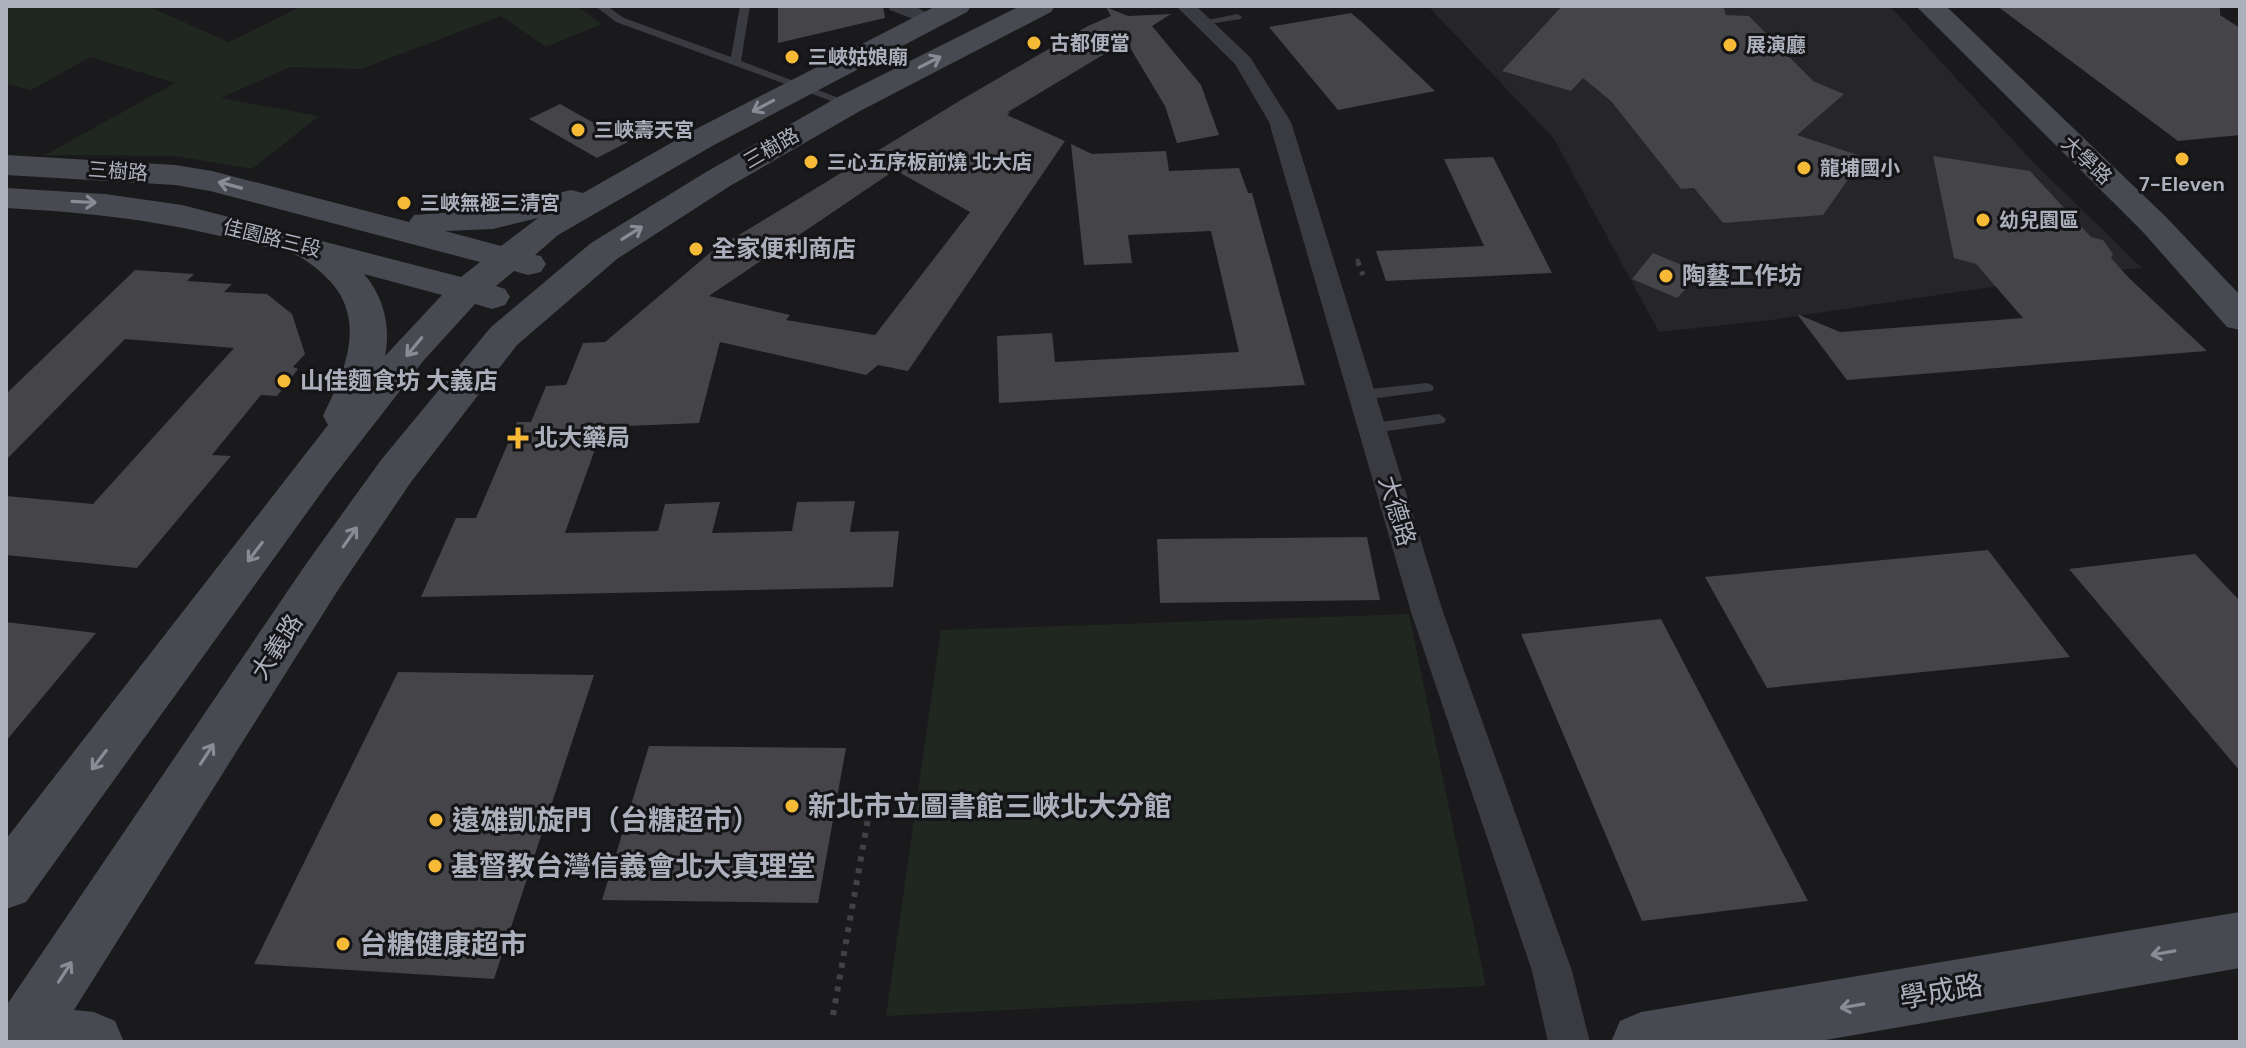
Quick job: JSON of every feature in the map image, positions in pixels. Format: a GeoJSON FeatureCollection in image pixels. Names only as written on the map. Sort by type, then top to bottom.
{"type":"FeatureCollection","features":[{"type":"Feature","properties":{"kind":"street"},"geometry":{"type":"LineString","coordinates":[[897,6],[929,19]]}},
{"type":"Feature","properties":{"kind":"street","name":"三樹路"},"geometry":{"type":"LineString","coordinates":[[508,258],[546,228],[703,138],[957,6]]}},
{"type":"Feature","properties":{"kind":"street","name":"三樹路"},"geometry":{"type":"LineString","coordinates":[[6,165],[175,175],[212,181],[508,258],[568,278],[604,251],[706,187],[849,104],[1041,6]]}},
{"type":"Feature","properties":{"kind":"street","name":"大學路"},"geometry":{"type":"LineString","coordinates":[[1930,6],[2154,224],[2240,318]]}},
{"type":"Feature","properties":{"kind":"street","name":"大德路"},"geometry":{"type":"LineString","coordinates":[[1194,14],[1243,61],[1280,122],[1427,612],[1552,971],[1569,1042]]}},
{"type":"Feature","properties":{"kind":"street"},"geometry":{"type":"LineString","coordinates":[[305,206],[436,223],[493,219],[571,200],[703,138]]}},
{"type":"Feature","properties":{"kind":"street","name":"佳園路三段"},"geometry":{"type":"LineString","coordinates":[[6,198],[105,204],[182,215],[533,309]]}},
{"type":"Feature","properties":{"kind":"street"},"geometry":{"type":"LineString","coordinates":[[298,244],[340,268],[358,288],[367,306],[369,322],[367,347],[353,395],[314,471]]}},
{"type":"Feature","properties":{"kind":"street"},"geometry":{"type":"LineString","coordinates":[[6,883],[314,471],[410,351],[468,290],[508,258]]}},
{"type":"Feature","properties":{"kind":"street","name":"大義路"},"geometry":{"type":"LineString","coordinates":[[16,1038],[322,577],[380,495],[489,354],[568,278]]}},
{"type":"Feature","properties":{"kind":"street","name":"學成路"},"geometry":{"type":"LineString","coordinates":[[1641,1042],[2240,940]]}},
{"type":"Feature","properties":{"kind":"street"},"geometry":{"type":"LineString","coordinates":[[16,1038],[94,1042]]}},
{"type":"Feature","properties":{"kind":"lane"},"geometry":{"type":"LineString","coordinates":[[600,6],[620,20],[849,104]]}},
{"type":"Feature","properties":{"kind":"lane"},"geometry":{"type":"LineString","coordinates":[[735,62],[745,6]]}},
{"type":"Feature","properties":{"kind":"lane"},"geometry":{"type":"LineString","coordinates":[[1194,14],[1237,17]]}},
{"type":"Feature","properties":{"kind":"lane"},"geometry":{"type":"LineString","coordinates":[[1362,395],[1427,388]]}},
{"type":"Feature","properties":{"kind":"lane"},"geometry":{"type":"LineString","coordinates":[[1373,428],[1439,419]]}},
{"type":"Feature","properties":{"kind":"path"},"geometry":{"type":"LineString","coordinates":[[1355,252],[1365,280]]}},
{"type":"Feature","properties":{"kind":"path"},"geometry":{"type":"LineString","coordinates":[[833,1015],[869,813],[834,814]]}},
{"type":"Feature","properties":{"kind":"shaded area"},"geometry":{"type":"Polygon","coordinates":[[[6,6],[147,6],[229,42],[302,6],[576,6],[602,24],[546,47],[501,16],[361,69],[290,67],[221,98],[319,116],[252,169],[175,156],[45,155],[175,83],[91,57],[31,90],[6,84],[6,6]]]}},
{"type":"Feature","properties":{"kind":"shaded area","name":"龍埔國小"},"geometry":{"type":"Polygon","coordinates":[[[1428,6],[1890,6],[2034,163],[2142,268],[2083,273],[1771,320],[1659,332],[1554,139],[1428,6]]]}},
{"type":"Feature","properties":{"kind":"shaded area"},"geometry":{"type":"Polygon","coordinates":[[[1409,614],[1486,986],[886,1016],[941,630],[1409,614]]]}},
{"type":"Feature","properties":{"kind":"building"},"geometry":{"type":"Polygon","coordinates":[[[778,6],[883,6],[885,18],[778,43],[778,6]]]}},
{"type":"Feature","properties":{"kind":"building"},"geometry":{"type":"Polygon","coordinates":[[[1562,6],[1723,6],[1726,15],[1749,16],[1813,81],[1844,94],[1797,135],[1864,157],[1823,215],[1723,223],[1694,188],[1681,189],[1611,101],[1583,78],[1571,91],[1502,71],[1562,6]]]}},
{"type":"Feature","properties":{"kind":"building"},"geometry":{"type":"Polygon","coordinates":[[[1997,6],[2220,6],[2220,15],[2240,28],[2240,135],[2178,141],[1997,6]]]}},
{"type":"Feature","properties":{"kind":"building"},"geometry":{"type":"Polygon","coordinates":[[[1106,7],[1128,16],[1171,14],[1152,26],[1201,85],[1219,135],[1177,143],[1165,106],[1126,41],[1008,112],[1007,115],[1065,141],[908,371],[878,365],[866,375],[720,342],[699,423],[603,427],[565,533],[658,531],[665,504],[720,502],[712,533],[792,531],[797,502],[855,501],[850,532],[899,531],[893,587],[421,597],[456,518],[476,518],[517,422],[531,422],[546,386],[566,385],[583,343],[605,342],[711,252],[961,100],[1088,26],[1111,16],[1106,7]],[[895,170],[709,296],[790,315],[786,320],[875,335],[970,212],[895,170]]]}},
{"type":"Feature","properties":{"kind":"building"},"geometry":{"type":"Polygon","coordinates":[[[1351,13],[1435,91],[1338,110],[1269,27],[1351,13]]]}},
{"type":"Feature","properties":{"kind":"building","name":"三峽壽天宮"},"geometry":{"type":"Polygon","coordinates":[[[560,104],[628,142],[597,158],[529,119],[560,104]]]}},
{"type":"Feature","properties":{"kind":"building"},"geometry":{"type":"Polygon","coordinates":[[[1071,144],[1092,154],[1166,151],[1169,171],[1239,168],[1248,193],[1252,193],[1305,385],[999,403],[997,336],[1052,333],[1055,362],[1239,352],[1211,231],[1128,235],[1132,263],[1084,265],[1071,144]]]}},
{"type":"Feature","properties":{"kind":"building"},"geometry":{"type":"Polygon","coordinates":[[[1933,156],[2030,171],[2091,237],[2103,240],[2113,254],[2111,258],[2129,278],[2207,351],[1847,380],[1797,314],[1840,332],[2023,318],[1976,264],[1954,258],[1933,156]]]}},
{"type":"Feature","properties":{"kind":"building"},"geometry":{"type":"Polygon","coordinates":[[[1493,157],[1552,273],[1386,281],[1376,251],[1484,246],[1444,159],[1493,157]]]}},
{"type":"Feature","properties":{"kind":"building","name":"陶藝工作坊"},"geometry":{"type":"Polygon","coordinates":[[[1653,253],[1701,273],[1677,298],[1632,279],[1653,253]]]}},
{"type":"Feature","properties":{"kind":"building"},"geometry":{"type":"Polygon","coordinates":[[[135,270],[194,274],[187,281],[232,284],[224,292],[267,294],[292,314],[305,354],[293,367],[298,369],[277,396],[261,395],[212,455],[231,456],[137,568],[6,555],[6,496],[93,504],[234,348],[125,339],[6,460],[6,394],[135,270]]]}},
{"type":"Feature","properties":{"kind":"building"},"geometry":{"type":"Polygon","coordinates":[[[1367,537],[1380,600],[1160,603],[1157,539],[1367,537]]]}},
{"type":"Feature","properties":{"kind":"building"},"geometry":{"type":"Polygon","coordinates":[[[1988,550],[2070,657],[1767,688],[1705,577],[1988,550]]]}},
{"type":"Feature","properties":{"kind":"building"},"geometry":{"type":"Polygon","coordinates":[[[2195,554],[2240,601],[2240,771],[2069,569],[2195,554]]]}},
{"type":"Feature","properties":{"kind":"building"},"geometry":{"type":"Polygon","coordinates":[[[1661,619],[1808,901],[1642,921],[1521,634],[1661,619]]]}},
{"type":"Feature","properties":{"kind":"building"},"geometry":{"type":"Polygon","coordinates":[[[6,622],[96,633],[6,741],[6,622]]]}},
{"type":"Feature","properties":{"kind":"building","name":"遠雄凱旋門（台糖超市）"},"geometry":{"type":"Polygon","coordinates":[[[398,672],[594,675],[494,979],[254,964],[398,672]]]}},
{"type":"Feature","properties":{"kind":"building"},"geometry":{"type":"Polygon","coordinates":[[[649,746],[846,748],[818,903],[602,900],[649,746]]]}},
{"type":"Feature","properties":{"kind":"place","name":"古都便當"},"geometry":{"type":"Point","coordinates":[1034,43]}},
{"type":"Feature","properties":{"kind":"place","name":"展演廳"},"geometry":{"type":"Point","coordinates":[1730,45]}},
{"type":"Feature","properties":{"kind":"place","name":"三峽姑娘廟"},"geometry":{"type":"Point","coordinates":[792,57]}},
{"type":"Feature","properties":{"kind":"place","name":"三峽壽天宮"},"geometry":{"type":"Point","coordinates":[578,130]}},
{"type":"Feature","properties":{"kind":"place","name":"7-Eleven"},"geometry":{"type":"Point","coordinates":[2182,159]}},
{"type":"Feature","properties":{"kind":"place","name":"三心五序板前燒 北大店"},"geometry":{"type":"Point","coordinates":[811,162]}},
{"type":"Feature","properties":{"kind":"place","name":"龍埔國小"},"geometry":{"type":"Point","coordinates":[1804,168]}},
{"type":"Feature","properties":{"kind":"place","name":"三峽無極三清宮"},"geometry":{"type":"Point","coordinates":[404,203]}},
{"type":"Feature","properties":{"kind":"place","name":"幼兒園區"},"geometry":{"type":"Point","coordinates":[1983,220]}},
{"type":"Feature","properties":{"kind":"place","name":"全家便利商店"},"geometry":{"type":"Point","coordinates":[696,249]}},
{"type":"Feature","properties":{"kind":"place","name":"陶藝工作坊"},"geometry":{"type":"Point","coordinates":[1666,276]}},
{"type":"Feature","properties":{"kind":"place","name":"山佳麵食坊 大義店"},"geometry":{"type":"Point","coordinates":[284,381]}},
{"type":"Feature","properties":{"kind":"place","name":"北大藥局"},"geometry":{"type":"Point","coordinates":[518,438]}},
{"type":"Feature","properties":{"kind":"place","name":"新北市立圖書館三峽北大分館"},"geometry":{"type":"Point","coordinates":[792,806]}},
{"type":"Feature","properties":{"kind":"place","name":"遠雄凱旋門（台糖超市）"},"geometry":{"type":"Point","coordinates":[436,820]}},
{"type":"Feature","properties":{"kind":"place","name":"基督教台灣信義會北大真理堂"},"geometry":{"type":"Point","coordinates":[435,866]}},
{"type":"Feature","properties":{"kind":"place","name":"台糖健康超市"},"geometry":{"type":"Point","coordinates":[343,944]}}]}
